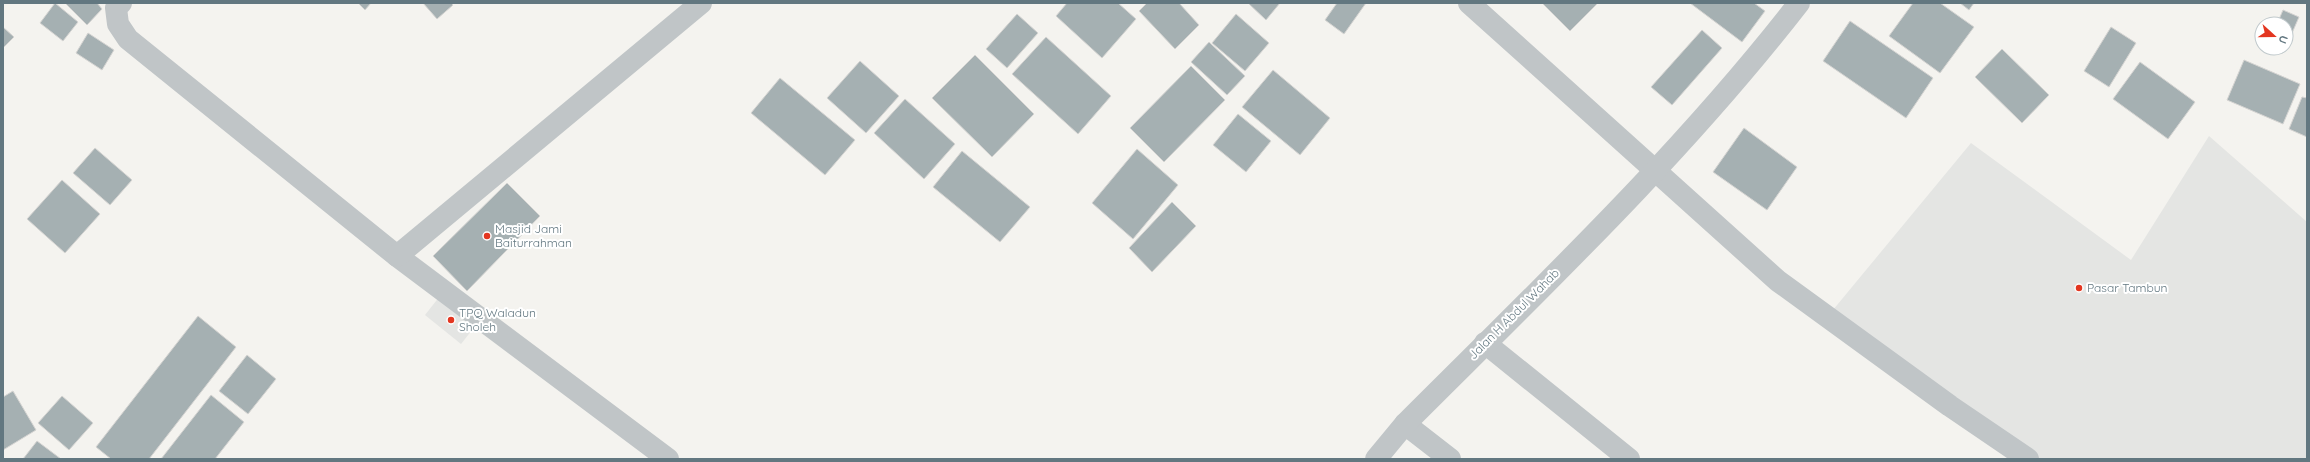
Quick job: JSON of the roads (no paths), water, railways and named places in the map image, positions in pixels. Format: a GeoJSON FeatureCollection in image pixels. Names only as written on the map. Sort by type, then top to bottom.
{"type":"FeatureCollection","features":[{"type":"Feature","properties":{"kind":"street"},"geometry":{"type":"LineString","coordinates":[[121,3],[116,8],[118,24],[128,39],[397,256],[668,459]]}},
{"type":"Feature","properties":{"kind":"street"},"geometry":{"type":"LineString","coordinates":[[397,256],[701,3]]}},
{"type":"Feature","properties":{"kind":"street"},"geometry":{"type":"LineString","coordinates":[[1469,3],[1655,172],[1778,281],[1950,406],[2028,459]]}},
{"type":"Feature","properties":{"kind":"street","name":"Jalan H Abdul Wahab"},"geometry":{"type":"LineString","coordinates":[[1376,459],[1405,424],[1655,172],[1755,59],[1799,3]]}},
{"type":"Feature","properties":{"kind":"street"},"geometry":{"type":"LineString","coordinates":[[1486,344],[1629,459]]}},
{"type":"Feature","properties":{"kind":"street"},"geometry":{"type":"LineString","coordinates":[[1405,424],[1450,459]]}},
{"type":"Feature","properties":{"kind":"place","name":"Masjid Jami Baiturrahman"},"geometry":{"type":"Point","coordinates":[487,236]}},
{"type":"Feature","properties":{"kind":"place","name":"Pasar Tambun"},"geometry":{"type":"Point","coordinates":[2079,288]}},
{"type":"Feature","properties":{"kind":"place","name":"TPQ Waladun Sholeh"},"geometry":{"type":"Point","coordinates":[451,320]}}]}
